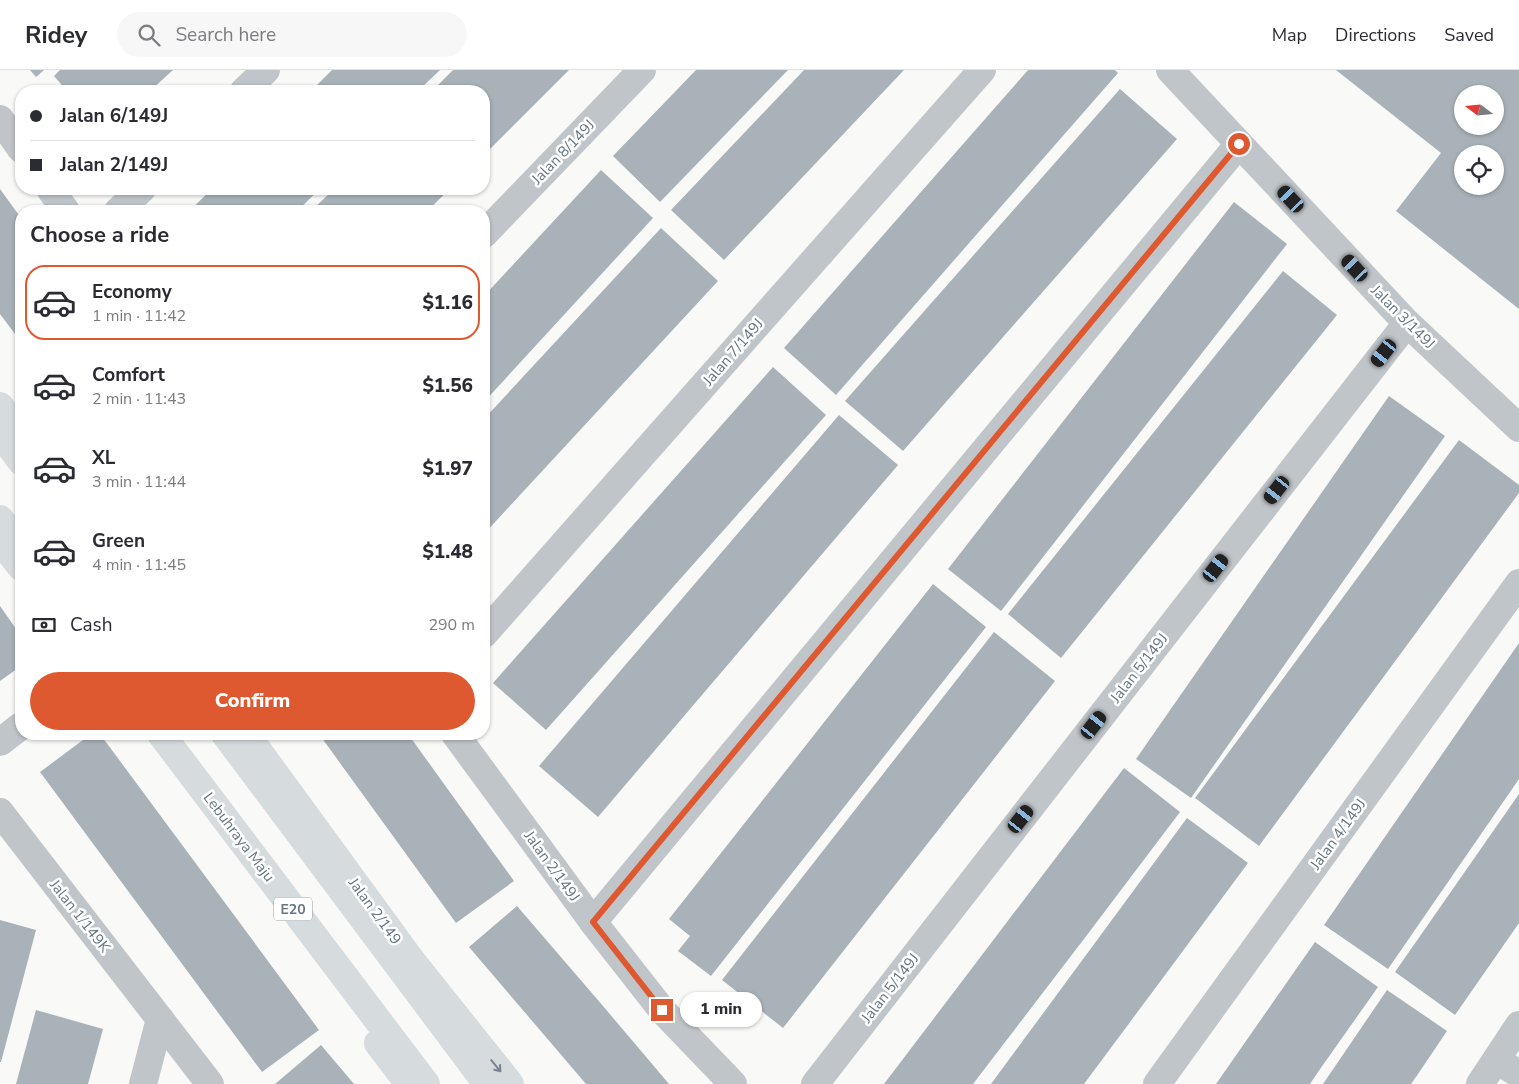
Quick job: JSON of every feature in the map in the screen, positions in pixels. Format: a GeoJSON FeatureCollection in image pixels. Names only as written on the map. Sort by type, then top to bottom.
{"type":"FeatureCollection","features":[{"type":"Feature","properties":{"kind":"main road"},"geometry":{"type":"LineString","coordinates":[[0,406],[15,426]]}},
{"type":"Feature","properties":{"kind":"main road"},"geometry":{"type":"LineString","coordinates":[[0,432],[15,453]]}},
{"type":"Feature","properties":{"kind":"main road"},"geometry":{"type":"LineString","coordinates":[[0,519],[15,539]]}},
{"type":"Feature","properties":{"kind":"main road"},"geometry":{"type":"LineString","coordinates":[[0,540],[15,559]]}},
{"type":"Feature","properties":{"kind":"main road"},"geometry":{"type":"LineString","coordinates":[[153,740],[409,1084]]}},
{"type":"Feature","properties":{"kind":"main road","name":"Lebuhraya Maju"},"geometry":{"type":"LineString","coordinates":[[167,740],[426,1084]]}},
{"type":"Feature","properties":{"kind":"main road"},"geometry":{"type":"LineString","coordinates":[[229,740],[487,1084]]}},
{"type":"Feature","properties":{"kind":"main road","name":"Jalan 2/149"},"geometry":{"type":"LineString","coordinates":[[250,740],[411,960],[510,1084]]}},
{"type":"Feature","properties":{"kind":"street"},"geometry":{"type":"LineString","coordinates":[[250,85],[266,70]]}},
{"type":"Feature","properties":{"kind":"street","name":"Jalan 8/149J"},"geometry":{"type":"LineString","coordinates":[[490,228],[642,70]]}},
{"type":"Feature","properties":{"kind":"street","name":"Jalan 7/149J"},"geometry":{"type":"LineString","coordinates":[[490,627],[982,70]]}},
{"type":"Feature","properties":{"kind":"street","name":"Jalan 3/149J"},"geometry":{"type":"LineString","coordinates":[[1170,70],[1407,323],[1519,428]]}},
{"type":"Feature","properties":{"kind":"street"},"geometry":{"type":"LineString","coordinates":[[0,119],[15,140]]}},
{"type":"Feature","properties":{"kind":"street"},"geometry":{"type":"LineString","coordinates":[[593,922],[1239,144]]}},
{"type":"Feature","properties":{"kind":"street"},"geometry":{"type":"LineString","coordinates":[[125,205],[135,195]]}},
{"type":"Feature","properties":{"kind":"street","name":"Jalan 5/149J"},"geometry":{"type":"LineString","coordinates":[[815,1084],[1407,323]]}},
{"type":"Feature","properties":{"kind":"street","name":"Jalan 4/149J"},"geometry":{"type":"LineString","coordinates":[[1157,1084],[1519,583]]}},
{"type":"Feature","properties":{"kind":"street"},"geometry":{"type":"LineString","coordinates":[[0,742],[15,731]]}},
{"type":"Feature","properties":{"kind":"street","name":"Jalan 2/149J"},"geometry":{"type":"LineString","coordinates":[[459,740],[593,922],[662,1010],[733,1084]]}},
{"type":"Feature","properties":{"kind":"street","name":"Jalan 1/149K"},"geometry":{"type":"LineString","coordinates":[[0,812],[210,1084]]}},
{"type":"Feature","properties":{"kind":"street"},"geometry":{"type":"LineString","coordinates":[[142,1084],[160,1019]]}},
{"type":"Feature","properties":{"kind":"street"},"geometry":{"type":"LineString","coordinates":[[1480,1084],[1519,1025]]}},
{"type":"Feature","properties":{"kind":"street"},"geometry":{"type":"LineString","coordinates":[[1496,1060],[1519,1074]]}},
{"type":"Feature","properties":{"kind":"building"},"geometry":{"type":"Polygon","coordinates":[[[30,70],[44,70],[36,77],[30,70]]]}},
{"type":"Feature","properties":{"kind":"building"},"geometry":{"type":"Polygon","coordinates":[[[60,70],[173,70],[157,85],[62,85],[54,76],[60,70]]]}},
{"type":"Feature","properties":{"kind":"building"},"geometry":{"type":"Polygon","coordinates":[[[332,70],[440,70],[424,85],[317,85],[332,70]]]}},
{"type":"Feature","properties":{"kind":"building"},"geometry":{"type":"Polygon","coordinates":[[[453,70],[569,70],[490,149],[490,85],[438,85],[453,70]]]}},
{"type":"Feature","properties":{"kind":"building"},"geometry":{"type":"Polygon","coordinates":[[[696,70],[788,70],[660,202],[613,156],[696,70]]]}},
{"type":"Feature","properties":{"kind":"building"},"geometry":{"type":"Polygon","coordinates":[[[804,70],[904,70],[724,260],[671,210],[804,70]]]}},
{"type":"Feature","properties":{"kind":"building"},"geometry":{"type":"Polygon","coordinates":[[[1028,70],[1115,70],[1118,73],[836,395],[784,348],[1028,70]]]}},
{"type":"Feature","properties":{"kind":"building"},"geometry":{"type":"Polygon","coordinates":[[[1336,70],[1519,70],[1519,309],[1396,211],[1441,153],[1336,70]]]}},
{"type":"Feature","properties":{"kind":"building"},"geometry":{"type":"Polygon","coordinates":[[[1120,89],[1177,139],[903,451],[845,401],[1120,89]]]}},
{"type":"Feature","properties":{"kind":"building"},"geometry":{"type":"Polygon","coordinates":[[[601,170],[653,218],[490,395],[490,290],[601,170]]]}},
{"type":"Feature","properties":{"kind":"building"},"geometry":{"type":"Polygon","coordinates":[[[0,189],[15,210],[15,334],[0,314],[0,189]]]}},
{"type":"Feature","properties":{"kind":"building"},"geometry":{"type":"Polygon","coordinates":[[[206,195],[314,195],[303,205],[195,205],[206,195]]]}},
{"type":"Feature","properties":{"kind":"building"},"geometry":{"type":"Polygon","coordinates":[[[328,195],[444,195],[433,205],[317,205],[328,195]]]}},
{"type":"Feature","properties":{"kind":"building"},"geometry":{"type":"Polygon","coordinates":[[[1234,202],[1287,244],[1001,611],[948,569],[1234,202]]]}},
{"type":"Feature","properties":{"kind":"building"},"geometry":{"type":"Polygon","coordinates":[[[661,228],[718,281],[490,528],[490,413],[661,228]]]}},
{"type":"Feature","properties":{"kind":"building"},"geometry":{"type":"Polygon","coordinates":[[[1283,271],[1337,315],[1061,658],[1008,614],[1283,271]]]}},
{"type":"Feature","properties":{"kind":"building"},"geometry":{"type":"Polygon","coordinates":[[[773,367],[826,415],[546,730],[493,683],[773,367]]]}},
{"type":"Feature","properties":{"kind":"building"},"geometry":{"type":"Polygon","coordinates":[[[1389,396],[1445,436],[1191,798],[1136,759],[1389,396]]]}},
{"type":"Feature","properties":{"kind":"building"},"geometry":{"type":"Polygon","coordinates":[[[839,415],[898,465],[598,817],[539,766],[839,415]]]}},
{"type":"Feature","properties":{"kind":"building"},"geometry":{"type":"Polygon","coordinates":[[[1459,440],[1519,485],[1519,493],[1259,846],[1195,798],[1459,440]]]}},
{"type":"Feature","properties":{"kind":"building"},"geometry":{"type":"Polygon","coordinates":[[[933,584],[986,627],[711,976],[678,951],[690,936],[669,919],[933,584]]]}},
{"type":"Feature","properties":{"kind":"building"},"geometry":{"type":"Polygon","coordinates":[[[0,606],[15,627],[15,670],[0,681],[0,606]]]}},
{"type":"Feature","properties":{"kind":"building"},"geometry":{"type":"Polygon","coordinates":[[[994,632],[1055,681],[783,1028],[722,980],[994,632]]]}},
{"type":"Feature","properties":{"kind":"building"},"geometry":{"type":"Polygon","coordinates":[[[1519,643],[1519,779],[1388,969],[1324,925],[1519,643]]]}},
{"type":"Feature","properties":{"kind":"building"},"geometry":{"type":"Polygon","coordinates":[[[83,740],[104,740],[319,1030],[262,1072],[40,772],[83,740]]]}},
{"type":"Feature","properties":{"kind":"building"},"geometry":{"type":"Polygon","coordinates":[[[323,740],[412,740],[514,881],[456,923],[323,740]]]}},
{"type":"Feature","properties":{"kind":"building"},"geometry":{"type":"Polygon","coordinates":[[[1124,768],[1180,812],[1087,935],[973,1084],[884,1084],[1124,768]]]}},
{"type":"Feature","properties":{"kind":"building"},"geometry":{"type":"Polygon","coordinates":[[[1519,794],[1519,923],[1455,1015],[1395,972],[1519,794]]]}},
{"type":"Feature","properties":{"kind":"building"},"geometry":{"type":"Polygon","coordinates":[[[1187,818],[1248,863],[1084,1084],[991,1084],[1187,818]]]}},
{"type":"Feature","properties":{"kind":"building"},"geometry":{"type":"Polygon","coordinates":[[[517,906],[669,1084],[586,1084],[469,947],[517,906]]]}},
{"type":"Feature","properties":{"kind":"building"},"geometry":{"type":"Polygon","coordinates":[[[0,920],[36,930],[1,1062],[0,1062],[0,920]]]}},
{"type":"Feature","properties":{"kind":"building"},"geometry":{"type":"Polygon","coordinates":[[[1315,942],[1378,987],[1310,1084],[1216,1084],[1315,942]]]}},
{"type":"Feature","properties":{"kind":"building"},"geometry":{"type":"Polygon","coordinates":[[[1387,990],[1447,1031],[1418,1074],[1411,1084],[1323,1084],[1387,990]]]}},
{"type":"Feature","properties":{"kind":"building"},"geometry":{"type":"Polygon","coordinates":[[[36,1010],[103,1029],[88,1084],[16,1084],[36,1010]]]}},
{"type":"Feature","properties":{"kind":"building"},"geometry":{"type":"Polygon","coordinates":[[[321,1045],[354,1084],[275,1084],[321,1045]]]}},
{"type":"Feature","properties":{"kind":"route"},"geometry":{"type":"LineString","coordinates":[[662,1010],[593,922],[1239,144]]}}]}
